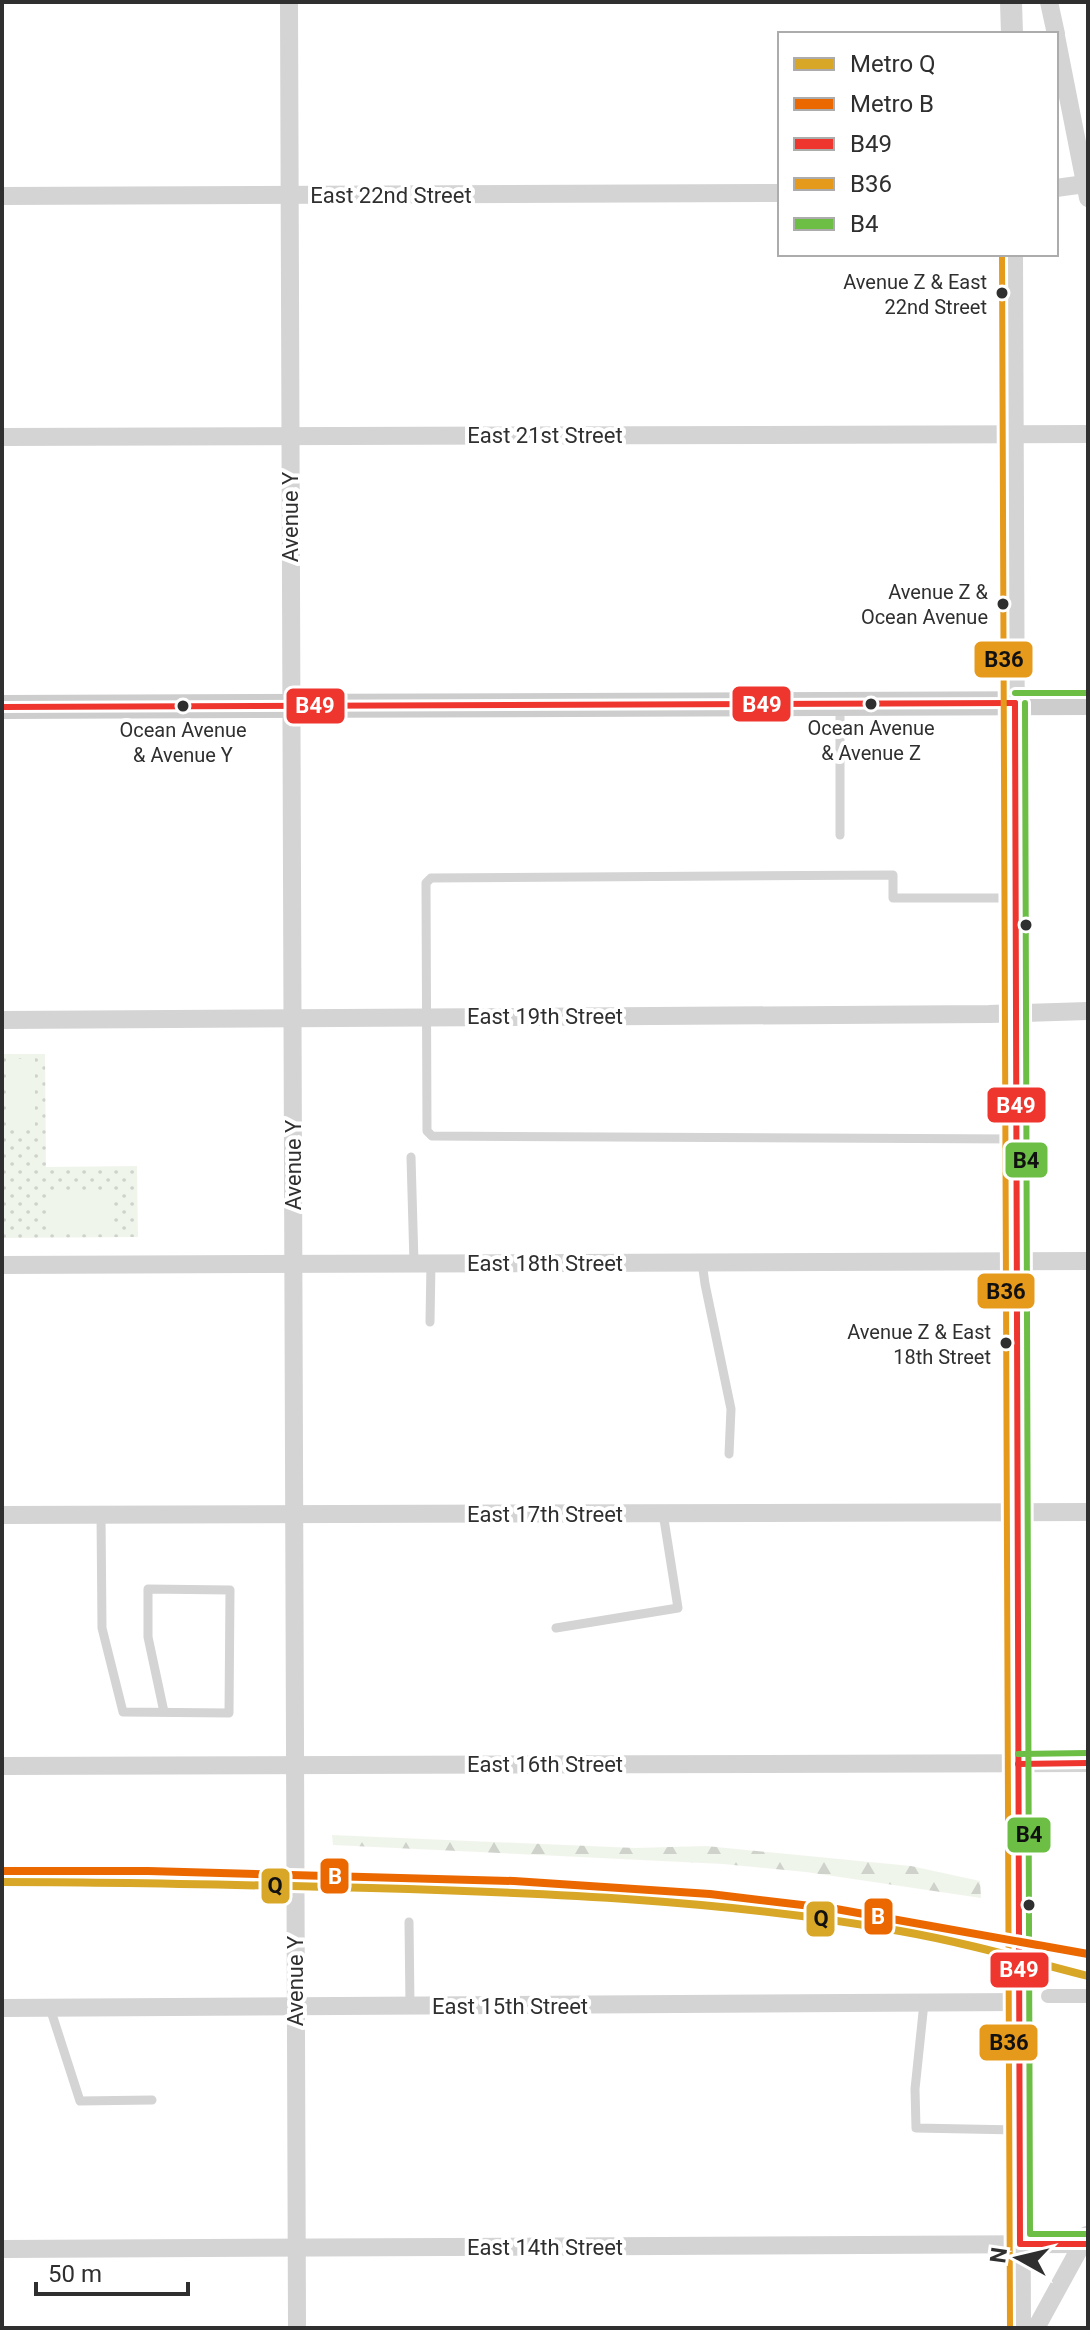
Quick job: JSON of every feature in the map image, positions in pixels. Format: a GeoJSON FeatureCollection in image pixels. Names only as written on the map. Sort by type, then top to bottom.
{"type":"FeatureCollection","features":[{"type":"Feature","properties":{"kind":"main road"},"geometry":{"type":"LineString","coordinates":[[2,707],[1088,703]]}},
{"type":"Feature","properties":{"kind":"street","name":"Avenue Y"},"geometry":{"type":"LineString","coordinates":[[289,2],[297,2328]]}},
{"type":"Feature","properties":{"kind":"street"},"geometry":{"type":"LineString","coordinates":[[1011,2],[1012,32]]}},
{"type":"Feature","properties":{"kind":"street"},"geometry":{"type":"LineString","coordinates":[[1049,2],[1055,32]]}},
{"type":"Feature","properties":{"kind":"street"},"geometry":{"type":"LineString","coordinates":[[1058,45],[1087,187],[1058,188]]}},
{"type":"Feature","properties":{"kind":"street","name":"East 22nd Street"},"geometry":{"type":"LineString","coordinates":[[2,196],[778,193]]}},
{"type":"Feature","properties":{"kind":"street"},"geometry":{"type":"LineString","coordinates":[[1012,256],[1020,2328]]}},
{"type":"Feature","properties":{"kind":"street","name":"East 21st Street"},"geometry":{"type":"LineString","coordinates":[[2,437],[1088,434]]}},
{"type":"Feature","properties":{"kind":"street","name":"East 19th Street"},"geometry":{"type":"LineString","coordinates":[[2,1020],[1088,1011]]}},
{"type":"Feature","properties":{"kind":"street","name":"East 18th Street"},"geometry":{"type":"LineString","coordinates":[[2,1265],[1088,1261]]}},
{"type":"Feature","properties":{"kind":"street","name":"East 17th Street"},"geometry":{"type":"LineString","coordinates":[[2,1515],[1088,1512]]}},
{"type":"Feature","properties":{"kind":"street","name":"East 16th Street"},"geometry":{"type":"LineString","coordinates":[[2,1766],[1088,1763]]}},
{"type":"Feature","properties":{"kind":"street"},"geometry":{"type":"LineString","coordinates":[[1048,1996],[1088,1996]]}},
{"type":"Feature","properties":{"kind":"street","name":"East 15th Street"},"geometry":{"type":"LineString","coordinates":[[2,2008],[1018,2002]]}},
{"type":"Feature","properties":{"kind":"street"},"geometry":{"type":"LineString","coordinates":[[1036,2328],[1086,2240]]}},
{"type":"Feature","properties":{"kind":"street","name":"East 14th Street"},"geometry":{"type":"LineString","coordinates":[[2,2249],[1020,2244],[1086,2240]]}},
{"type":"Feature","properties":{"kind":"lane"},"geometry":{"type":"LineString","coordinates":[[840,704],[840,835]]}},
{"type":"Feature","properties":{"kind":"lane"},"geometry":{"type":"LineString","coordinates":[[1015,898],[893,898],[893,875],[431,878],[426,883],[426,1017],[427,1131],[432,1136],[1016,1139]]}},
{"type":"Feature","properties":{"kind":"lane"},"geometry":{"type":"LineString","coordinates":[[411,1157],[430,1322]]}},
{"type":"Feature","properties":{"kind":"lane"},"geometry":{"type":"LineString","coordinates":[[702,1262],[731,1409],[729,1454]]}},
{"type":"Feature","properties":{"kind":"lane"},"geometry":{"type":"LineString","coordinates":[[556,1628],[678,1608],[663,1513]]}},
{"type":"Feature","properties":{"kind":"lane"},"geometry":{"type":"LineString","coordinates":[[101,1515],[102,1628],[123,1712],[229,1713],[230,1590],[148,1589],[148,1637],[164,1712]]}},
{"type":"Feature","properties":{"kind":"lane"},"geometry":{"type":"LineString","coordinates":[[409,1922],[410,2006]]}},
{"type":"Feature","properties":{"kind":"lane"},"geometry":{"type":"LineString","coordinates":[[924,2003],[915,2089],[916,2128],[1019,2130]]}},
{"type":"Feature","properties":{"kind":"lane"},"geometry":{"type":"LineString","coordinates":[[50,2008],[80,2101],[152,2100]]}},
{"type":"Feature","properties":{"kind":"green space"},"geometry":{"type":"Polygon","coordinates":[[[2,1054],[45,1054],[46,1167],[137,1166],[138,1237],[2,1238],[2,1054]]]}},
{"type":"Feature","properties":{"kind":"green space"},"geometry":{"type":"Polygon","coordinates":[[[10,1059],[35,1059],[35,1129],[10,1129],[10,1059]]]}},
{"type":"Feature","properties":{"kind":"green space"},"geometry":{"type":"Polygon","coordinates":[[[50,1193],[112,1193],[112,1233],[50,1233],[50,1193]]]}},
{"type":"Feature","properties":{"kind":"green space"},"geometry":{"type":"Polygon","coordinates":[[[332,1835],[635,1848],[706,1846],[911,1866],[980,1881],[981,1898],[806,1872],[723,1864],[333,1845],[332,1835]]]}},
{"type":"Feature","properties":{"kind":"metro line","name":"B"},"geometry":{"type":"LineString","coordinates":[[2,1871],[148,1871],[514,1881],[710,1894],[836,1909],[1088,1954]]}},
{"type":"Feature","properties":{"kind":"metro line","name":"Q"},"geometry":{"type":"LineString","coordinates":[[2,1882],[437,1890],[702,1905],[900,1931],[1088,1976]]}},
{"type":"Feature","properties":{"kind":"transit line","name":"B36"},"geometry":{"type":"LineString","coordinates":[[1002,256],[1010,2328]]}},
{"type":"Feature","properties":{"kind":"transit line","name":"B4"},"geometry":{"type":"LineString","coordinates":[[1015,693],[1088,693]]}},
{"type":"Feature","properties":{"kind":"transit line","name":"B49"},"geometry":{"type":"LineString","coordinates":[[1015,703],[1020,2244],[1088,2244]]}},
{"type":"Feature","properties":{"kind":"transit line","name":"B49"},"geometry":{"type":"LineString","coordinates":[[2,707],[1015,703]]}},
{"type":"Feature","properties":{"kind":"transit line","name":"B4"},"geometry":{"type":"LineString","coordinates":[[1025,703],[1030,2234],[1088,2234]]}},
{"type":"Feature","properties":{"kind":"transit line","name":"B4"},"geometry":{"type":"LineString","coordinates":[[1018,1754],[1088,1753]]}},
{"type":"Feature","properties":{"kind":"transit line","name":"B49"},"geometry":{"type":"LineString","coordinates":[[1018,1764],[1088,1763]]}},
{"type":"Feature","properties":{"kind":"place","name":"Avenue Z & East 22nd Street"},"geometry":{"type":"Point","coordinates":[1002,293]}},
{"type":"Feature","properties":{"kind":"place","name":"Avenue Z & Ocean Avenue"},"geometry":{"type":"Point","coordinates":[1003,604]}},
{"type":"Feature","properties":{"kind":"place","name":"Ocean Avenue & Avenue Z"},"geometry":{"type":"Point","coordinates":[871,704]}},
{"type":"Feature","properties":{"kind":"place","name":"Ocean Avenue & Avenue Y"},"geometry":{"type":"Point","coordinates":[183,706]}},
{"type":"Feature","properties":{"kind":"place","name":"Avenue Z & East 18th Street"},"geometry":{"type":"Point","coordinates":[1006,1343]}}]}
